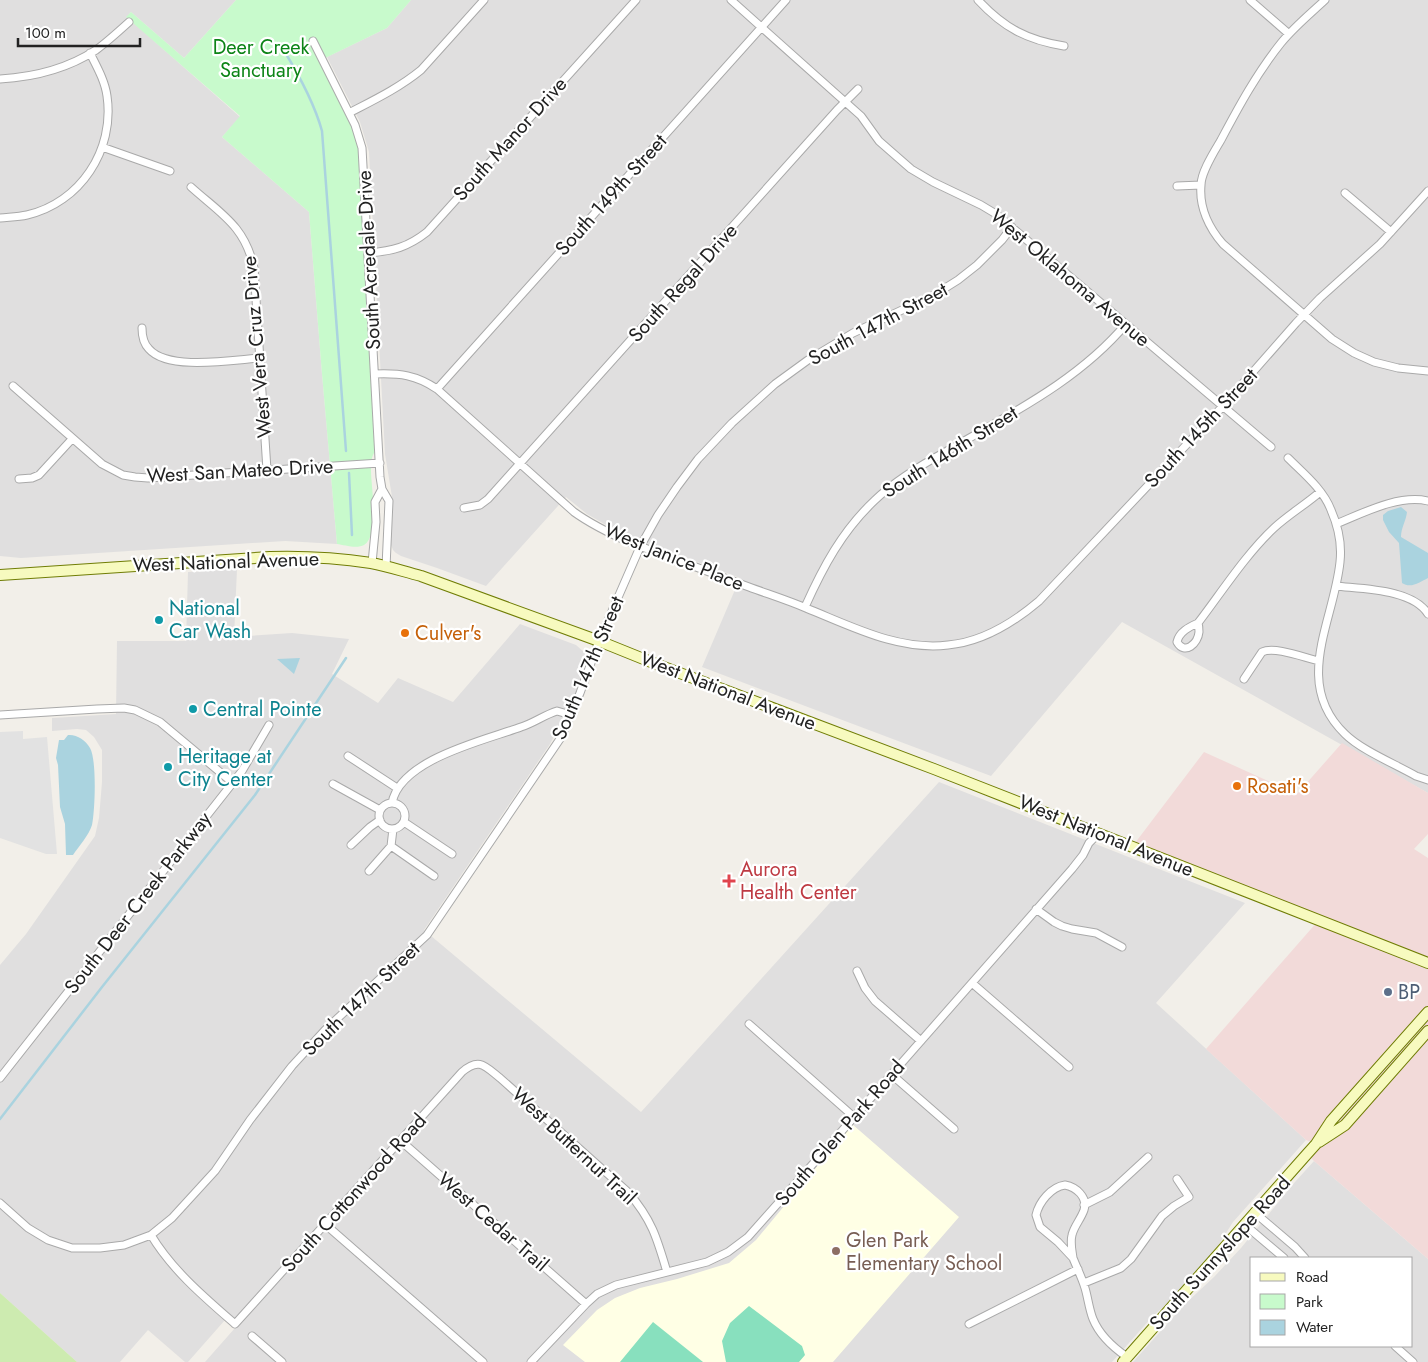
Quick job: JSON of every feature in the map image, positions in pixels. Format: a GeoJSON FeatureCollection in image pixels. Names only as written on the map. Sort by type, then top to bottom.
{"type":"FeatureCollection","features":[{"type":"Feature","properties":{"kind":"main road","name":"West National Avenue"},"geometry":{"type":"LineString","coordinates":[[0,575],[303,556],[372,563],[421,576],[599,641],[934,769],[1428,963]]}},
{"type":"Feature","properties":{"kind":"main road"},"geometry":{"type":"LineString","coordinates":[[0,567],[11,573]]}},
{"type":"Feature","properties":{"kind":"main road","name":"South Sunnyslope Road"},"geometry":{"type":"LineString","coordinates":[[1125,1360],[1316,1144],[1331,1121],[1428,1012]]}},
{"type":"Feature","properties":{"kind":"main road","name":"South Sunnyslope Road"},"geometry":{"type":"LineString","coordinates":[[1316,1144],[1345,1125],[1428,1030]]}},
{"type":"Feature","properties":{"kind":"street"},"geometry":{"type":"LineString","coordinates":[[349,113],[392,90],[415,75],[484,0]]}},
{"type":"Feature","properties":{"kind":"street","name":"South Manor Drive"},"geometry":{"type":"LineString","coordinates":[[369,253],[394,250],[406,246],[427,232],[636,0]]}},
{"type":"Feature","properties":{"kind":"street","name":"West Oklahoma Avenue"},"geometry":{"type":"LineString","coordinates":[[731,0],[861,116],[879,141],[911,169],[996,214],[1271,447]]}},
{"type":"Feature","properties":{"kind":"street","name":"South 149th Street"},"geometry":{"type":"LineString","coordinates":[[437,389],[786,0]]}},
{"type":"Feature","properties":{"kind":"street"},"geometry":{"type":"LineString","coordinates":[[978,0],[1012,29],[1044,43],[1064,46]]}},
{"type":"Feature","properties":{"kind":"street"},"geometry":{"type":"LineString","coordinates":[[1250,0],[1289,34]]}},
{"type":"Feature","properties":{"kind":"street"},"geometry":{"type":"LineString","coordinates":[[1325,0],[1289,34],[1246,94],[1207,166],[1200,185],[1201,201],[1206,217],[1217,238],[1248,268],[1332,339],[1362,357],[1398,368],[1428,371]]}},
{"type":"Feature","properties":{"kind":"street"},"geometry":{"type":"LineString","coordinates":[[0,78],[46,72],[79,59],[102,44],[128,22]]}},
{"type":"Feature","properties":{"kind":"street","name":"South Acredale Drive"},"geometry":{"type":"LineString","coordinates":[[313,41],[355,125],[362,148],[380,463],[382,489],[389,501],[386,567]]}},
{"type":"Feature","properties":{"kind":"street"},"geometry":{"type":"LineString","coordinates":[[0,218],[27,215],[41,211],[62,200],[75,190],[91,171],[100,154],[107,127],[107,96],[99,70],[90,53]]}},
{"type":"Feature","properties":{"kind":"street","name":"South Regal Drive"},"geometry":{"type":"LineString","coordinates":[[464,508],[483,504],[858,89]]}},
{"type":"Feature","properties":{"kind":"street"},"geometry":{"type":"LineString","coordinates":[[102,147],[170,171]]}},
{"type":"Feature","properties":{"kind":"street"},"geometry":{"type":"LineString","coordinates":[[1178,186],[1200,185]]}},
{"type":"Feature","properties":{"kind":"street","name":"West Vera Cruz Drive"},"geometry":{"type":"LineString","coordinates":[[191,187],[232,223],[241,234],[250,251],[254,268],[267,470]]}},
{"type":"Feature","properties":{"kind":"street","name":"South 145th Street"},"geometry":{"type":"LineString","coordinates":[[958,644],[979,638],[1010,624],[1039,601],[1223,406],[1304,314],[1380,244],[1428,191]]}},
{"type":"Feature","properties":{"kind":"street"},"geometry":{"type":"LineString","coordinates":[[1345,193],[1391,232]]}},
{"type":"Feature","properties":{"kind":"street","name":"South 147th Street"},"geometry":{"type":"LineString","coordinates":[[0,1203],[28,1228],[48,1240],[72,1248],[100,1248],[124,1245],[151,1234],[172,1218],[215,1171],[250,1120],[325,1030],[427,935],[562,736],[599,641],[640,547],[677,487],[714,442],[749,406],[775,384],[820,352],[852,333],[934,296],[958,280],[977,265],[1012,227]]}},
{"type":"Feature","properties":{"kind":"street","name":"South 146th Street"},"geometry":{"type":"LineString","coordinates":[[805,607],[818,577],[836,546],[857,519],[881,494],[898,480],[1070,377],[1102,350],[1126,324]]}},
{"type":"Feature","properties":{"kind":"street"},"geometry":{"type":"LineString","coordinates":[[142,328],[144,344],[149,350],[164,358],[181,362],[193,362],[260,358]]}},
{"type":"Feature","properties":{"kind":"street","name":"West Janice Place"},"geometry":{"type":"LineString","coordinates":[[375,374],[404,374],[437,389],[574,512],[604,531],[640,547],[898,642],[928,646],[958,644]]}},
{"type":"Feature","properties":{"kind":"street","name":"West San Mateo Drive"},"geometry":{"type":"LineString","coordinates":[[13,386],[102,464],[123,475],[148,478],[380,463]]}},
{"type":"Feature","properties":{"kind":"street"},"geometry":{"type":"LineString","coordinates":[[19,479],[32,478],[39,474],[72,438]]}},
{"type":"Feature","properties":{"kind":"street"},"geometry":{"type":"LineString","coordinates":[[1288,458],[1328,503],[1339,535],[1340,562],[1319,661],[1318,678],[1323,702],[1345,734],[1362,746],[1416,776],[1428,780]]}},
{"type":"Feature","properties":{"kind":"street","name":"South Acredale Drive"},"geometry":{"type":"LineString","coordinates":[[372,563],[376,522],[375,502],[382,489]]}},
{"type":"Feature","properties":{"kind":"street"},"geometry":{"type":"LineString","coordinates":[[1198,623],[1267,535],[1320,492]]}},
{"type":"Feature","properties":{"kind":"street"},"geometry":{"type":"LineString","coordinates":[[1336,524],[1394,502],[1408,499],[1428,501]]}},
{"type":"Feature","properties":{"kind":"street"},"geometry":{"type":"LineString","coordinates":[[1336,586],[1404,596],[1422,605],[1428,614]]}},
{"type":"Feature","properties":{"kind":"street"},"geometry":{"type":"LineString","coordinates":[[1244,679],[1262,652],[1266,650],[1279,651],[1319,661]]}},
{"type":"Feature","properties":{"kind":"street"},"geometry":{"type":"LineString","coordinates":[[0,715],[124,708],[136,710],[160,722],[232,783]]}},
{"type":"Feature","properties":{"kind":"street"},"geometry":{"type":"LineString","coordinates":[[392,803],[397,788],[409,777],[424,765],[453,750],[522,727],[557,711],[571,715]]}},
{"type":"Feature","properties":{"kind":"street","name":"South Deer Creek Parkway"},"geometry":{"type":"LineString","coordinates":[[0,1078],[242,771],[269,725]]}},
{"type":"Feature","properties":{"kind":"street"},"geometry":{"type":"LineString","coordinates":[[348,756],[397,788]]}},
{"type":"Feature","properties":{"kind":"street"},"geometry":{"type":"LineString","coordinates":[[333,784],[380,810]]}},
{"type":"Feature","properties":{"kind":"street"},"geometry":{"type":"LineString","coordinates":[[392,803],[400,806],[405,813],[404,822],[394,829],[385,827],[379,816],[380,810],[384,805],[392,803]]}},
{"type":"Feature","properties":{"kind":"street"},"geometry":{"type":"LineString","coordinates":[[351,846],[380,820]]}},
{"type":"Feature","properties":{"kind":"street"},"geometry":{"type":"LineString","coordinates":[[404,822],[452,854]]}},
{"type":"Feature","properties":{"kind":"street"},"geometry":{"type":"LineString","coordinates":[[369,871],[391,846],[394,829]]}},
{"type":"Feature","properties":{"kind":"street","name":"South Glen Park Road"},"geometry":{"type":"LineString","coordinates":[[531,1362],[586,1304],[598,1294],[616,1286],[707,1262],[728,1252],[748,1237],[1083,856],[1089,843],[1098,834]]}},
{"type":"Feature","properties":{"kind":"street"},"geometry":{"type":"LineString","coordinates":[[391,846],[434,876]]}},
{"type":"Feature","properties":{"kind":"street"},"geometry":{"type":"LineString","coordinates":[[1036,909],[1062,926],[1096,933],[1122,947]]}},
{"type":"Feature","properties":{"kind":"street"},"geometry":{"type":"LineString","coordinates":[[857,971],[864,988],[875,1001],[921,1041]]}},
{"type":"Feature","properties":{"kind":"street"},"geometry":{"type":"LineString","coordinates":[[972,983],[1069,1068]]}},
{"type":"Feature","properties":{"kind":"street"},"geometry":{"type":"LineString","coordinates":[[749,1024],[854,1117]]}},
{"type":"Feature","properties":{"kind":"street","name":"South Cottonwood Road"},"geometry":{"type":"LineString","coordinates":[[151,1234],[161,1251],[175,1268],[235,1324],[462,1072],[474,1064]]}},
{"type":"Feature","properties":{"kind":"street","name":"West Butternut Trail"},"geometry":{"type":"LineString","coordinates":[[474,1064],[481,1064],[500,1078],[628,1192],[643,1210],[653,1228],[667,1272]]}},
{"type":"Feature","properties":{"kind":"street"},"geometry":{"type":"LineString","coordinates":[[891,1074],[954,1129]]}},
{"type":"Feature","properties":{"kind":"street","name":"West Cedar Trail"},"geometry":{"type":"LineString","coordinates":[[401,1141],[586,1304]]}},
{"type":"Feature","properties":{"kind":"street"},"geometry":{"type":"LineString","coordinates":[[1084,1205],[1110,1192],[1148,1157]]}},
{"type":"Feature","properties":{"kind":"street"},"geometry":{"type":"LineString","coordinates":[[1084,1283],[1121,1268],[1130,1260],[1162,1216],[1189,1196],[1178,1179]]}},
{"type":"Feature","properties":{"kind":"street"},"geometry":{"type":"LineString","coordinates":[[1073,1258],[1040,1227],[1036,1215],[1040,1204],[1050,1192],[1059,1186],[1065,1185],[1076,1189],[1083,1199],[1084,1210],[1072,1233],[1071,1240],[1073,1258],[1084,1283],[1093,1320],[1100,1332],[1120,1352],[1125,1360]]}},
{"type":"Feature","properties":{"kind":"street"},"geometry":{"type":"LineString","coordinates":[[1254,1212],[1304,1257]]}},
{"type":"Feature","properties":{"kind":"street"},"geometry":{"type":"LineString","coordinates":[[326,1224],[483,1362]]}},
{"type":"Feature","properties":{"kind":"street"},"geometry":{"type":"LineString","coordinates":[[1244,1224],[1283,1257]]}},
{"type":"Feature","properties":{"kind":"street"},"geometry":{"type":"LineString","coordinates":[[969,1324],[1078,1269]]}},
{"type":"Feature","properties":{"kind":"street"},"geometry":{"type":"LineString","coordinates":[[252,1336],[282,1362]]}},
{"type":"Feature","properties":{"kind":"street"},"geometry":{"type":"LineString","coordinates":[[1395,1347],[1413,1362]]}},
{"type":"Feature","properties":{"kind":"shaded area"},"geometry":{"type":"Polygon","coordinates":[[[0,0],[236,0],[184,58],[131,12],[127,17],[240,117],[222,137],[309,212],[337,544],[285,541],[21,558],[0,556],[0,0]]]}},
{"type":"Feature","properties":{"kind":"shaded area"},"geometry":{"type":"Polygon","coordinates":[[[411,0],[1428,0],[1428,793],[1122,622],[991,776],[702,667],[740,578],[630,537],[587,514],[566,497],[486,586],[396,553],[391,545],[393,503],[385,454],[369,152],[360,122],[327,57],[387,28],[411,0]]]}},
{"type":"Feature","properties":{"kind":"shaded area"},"geometry":{"type":"Polygon","coordinates":[[[237,569],[234,637],[292,633],[349,639],[332,674],[378,703],[398,678],[453,702],[520,624],[576,645],[585,653],[584,668],[574,698],[550,744],[424,930],[641,1112],[939,782],[1245,903],[1156,1003],[1306,1140],[1233,1222],[1214,1252],[1112,1362],[205,1362],[235,1328],[225,1320],[188,1362],[185,1362],[148,1330],[120,1362],[77,1362],[0,1293],[0,965],[26,934],[95,836],[99,818],[102,750],[94,737],[86,730],[52,731],[52,718],[116,714],[117,641],[186,641],[188,572],[237,569]]]}},
{"type":"Feature","properties":{"kind":"shaded area"},"geometry":{"type":"Polygon","coordinates":[[[23,731],[23,739],[47,737],[57,854],[46,854],[0,838],[0,732],[23,731]]]}},
{"type":"Feature","properties":{"kind":"shaded area"},"geometry":{"type":"Polygon","coordinates":[[[1342,743],[1428,793],[1428,834],[1414,849],[1428,858],[1428,1259],[1314,1161],[1307,1154],[1316,1144],[1306,1140],[1206,1049],[1318,921],[1132,847],[1204,752],[1297,794],[1342,743]]]}},
{"type":"Feature","properties":{"kind":"shaded area","name":"Glen Park Elementary School"},"geometry":{"type":"Polygon","coordinates":[[[852,1124],[959,1217],[833,1362],[585,1362],[563,1345],[597,1310],[615,1298],[640,1288],[729,1263],[756,1240],[852,1124]]]}},
{"type":"Feature","properties":{"kind":"shaded area"},"geometry":{"type":"Polygon","coordinates":[[[1314,1161],[1428,1259],[1428,1362],[1133,1362],[1185,1304],[1241,1248],[1314,1161]]]}},
{"type":"Feature","properties":{"kind":"green space","name":"Deer Creek Sanctuary"},"geometry":{"type":"Polygon","coordinates":[[[236,0],[411,0],[387,28],[319,61],[348,117],[359,151],[376,449],[371,465],[372,531],[369,540],[364,545],[358,547],[337,544],[309,212],[222,137],[240,116],[126,17],[131,12],[184,58],[236,0]]]}},
{"type":"Feature","properties":{"kind":"green space"},"geometry":{"type":"Polygon","coordinates":[[[0,1293],[77,1362],[0,1362],[0,1293]]]}},
{"type":"Feature","properties":{"kind":"green space"},"geometry":{"type":"Polygon","coordinates":[[[749,1306],[802,1346],[805,1355],[799,1362],[726,1362],[722,1341],[730,1323],[749,1306]]]}},
{"type":"Feature","properties":{"kind":"green space"},"geometry":{"type":"Polygon","coordinates":[[[653,1322],[703,1362],[620,1362],[653,1322]]]}},
{"type":"Feature","properties":{"kind":"water"},"geometry":{"type":"Polygon","coordinates":[[[1401,507],[1407,512],[1401,537],[1428,553],[1428,578],[1412,585],[1402,583],[1399,543],[1389,532],[1383,520],[1383,515],[1388,511],[1401,507]]]}},
{"type":"Feature","properties":{"kind":"water"},"geometry":{"type":"Polygon","coordinates":[[[300,658],[294,674],[277,659],[300,658]]]}},
{"type":"Feature","properties":{"kind":"water"},"geometry":{"type":"Polygon","coordinates":[[[68,735],[83,740],[88,745],[94,763],[95,798],[92,825],[73,855],[66,855],[65,824],[60,807],[56,758],[59,740],[64,740],[68,735]]]}},
{"type":"Feature","properties":{"kind":"waterway"},"geometry":{"type":"LineString","coordinates":[[283,49],[306,89],[322,131],[346,451]]}},
{"type":"Feature","properties":{"kind":"waterway"},"geometry":{"type":"LineString","coordinates":[[349,473],[352,535]]}},
{"type":"Feature","properties":{"kind":"waterway"},"geometry":{"type":"LineString","coordinates":[[0,1119],[255,795],[346,658]]}},
{"type":"Feature","properties":{"kind":"place","name":"National Car Wash"},"geometry":{"type":"Point","coordinates":[159,620]}},
{"type":"Feature","properties":{"kind":"place","name":"Culver's"},"geometry":{"type":"Point","coordinates":[405,633]}},
{"type":"Feature","properties":{"kind":"place","name":"Central Pointe"},"geometry":{"type":"Point","coordinates":[193,709]}},
{"type":"Feature","properties":{"kind":"place","name":"Heritage at City Center"},"geometry":{"type":"Point","coordinates":[168,767]}},
{"type":"Feature","properties":{"kind":"place","name":"Rosati's"},"geometry":{"type":"Point","coordinates":[1237,786]}},
{"type":"Feature","properties":{"kind":"place","name":"Aurora Health Center"},"geometry":{"type":"Point","coordinates":[729,881]}},
{"type":"Feature","properties":{"kind":"place","name":"BP"},"geometry":{"type":"Point","coordinates":[1388,992]}},
{"type":"Feature","properties":{"kind":"place","name":"Glen Park Elementary School"},"geometry":{"type":"Point","coordinates":[836,1251]}}]}
